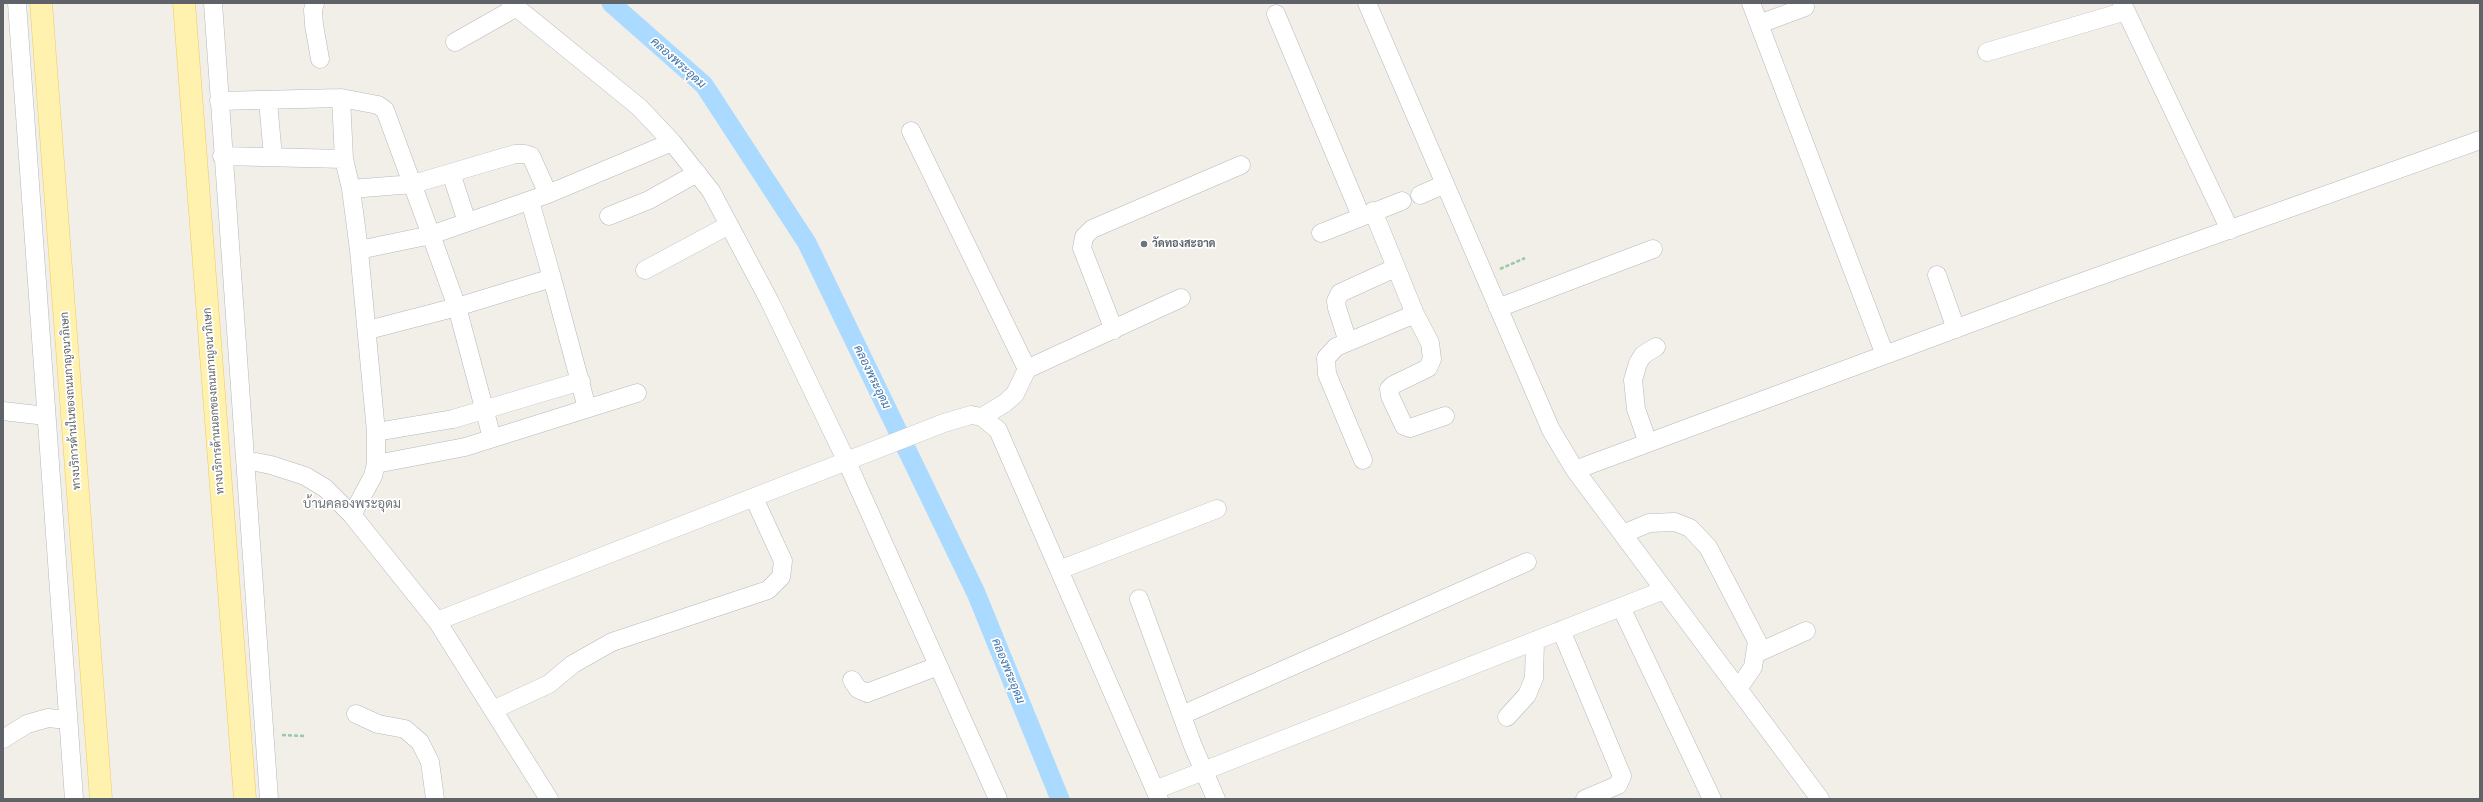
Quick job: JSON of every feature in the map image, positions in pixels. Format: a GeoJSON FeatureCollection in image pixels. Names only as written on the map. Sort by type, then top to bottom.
{"type":"FeatureCollection","features":[{"type":"Feature","properties":{"kind":"main road","name":"ทางบริการด้านในของถนนกาญจนาภิเษก"},"geometry":{"type":"LineString","coordinates":[[41,3],[101,799]]}},
{"type":"Feature","properties":{"kind":"main road","name":"ทางบริการด้านนอกของถนนกาญจนาภิเษก"},"geometry":{"type":"LineString","coordinates":[[184,3],[245,799]]}},
{"type":"Feature","properties":{"kind":"street"},"geometry":{"type":"LineString","coordinates":[[17,3],[74,799]]}},
{"type":"Feature","properties":{"kind":"street"},"geometry":{"type":"LineString","coordinates":[[213,3],[222,156],[246,464],[269,799]]}},
{"type":"Feature","properties":{"kind":"street"},"geometry":{"type":"LineString","coordinates":[[315,3],[313,10],[314,25],[320,59]]}},
{"type":"Feature","properties":{"kind":"street"},"geometry":{"type":"LineString","coordinates":[[1367,3],[1551,430],[1575,470],[1820,799]]}},
{"type":"Feature","properties":{"kind":"street"},"geometry":{"type":"LineString","coordinates":[[1751,3],[1885,355]]}},
{"type":"Feature","properties":{"kind":"street"},"geometry":{"type":"LineString","coordinates":[[455,42],[514,5],[639,107],[672,142],[712,191],[770,302],[847,462],[998,799]]}},
{"type":"Feature","properties":{"kind":"street"},"geometry":{"type":"LineString","coordinates":[[1759,24],[1805,7]]}},
{"type":"Feature","properties":{"kind":"street"},"geometry":{"type":"LineString","coordinates":[[1987,52],[2124,7],[2230,230]]}},
{"type":"Feature","properties":{"kind":"street"},"geometry":{"type":"LineString","coordinates":[[1276,14],[1367,214],[1395,268],[1415,314],[1430,343],[1432,359],[1428,368],[1393,385],[1389,389],[1390,396],[1404,426],[1410,428],[1445,416]]}},
{"type":"Feature","properties":{"kind":"street"},"geometry":{"type":"LineString","coordinates":[[219,100],[268,101],[341,98],[378,105],[385,110],[457,307],[492,438]]}},
{"type":"Feature","properties":{"kind":"street"},"geometry":{"type":"LineString","coordinates":[[341,98],[344,159],[351,189],[359,250],[368,330],[376,432],[376,464],[373,476],[352,515]]}},
{"type":"Feature","properties":{"kind":"street"},"geometry":{"type":"LineString","coordinates":[[268,101],[273,157]]}},
{"type":"Feature","properties":{"kind":"street"},"geometry":{"type":"LineString","coordinates":[[911,131],[1027,369]]}},
{"type":"Feature","properties":{"kind":"street"},"geometry":{"type":"LineString","coordinates":[[1575,470],[1956,328],[2480,140]]}},
{"type":"Feature","properties":{"kind":"street"},"geometry":{"type":"LineString","coordinates":[[359,250],[431,235],[530,201],[672,142]]}},
{"type":"Feature","properties":{"kind":"street"},"geometry":{"type":"LineString","coordinates":[[351,189],[413,184],[515,154],[525,154],[531,156],[548,194]]}},
{"type":"Feature","properties":{"kind":"street"},"geometry":{"type":"LineString","coordinates":[[222,156],[344,159]]}},
{"type":"Feature","properties":{"kind":"street"},"geometry":{"type":"LineString","coordinates":[[1114,330],[1082,248],[1084,237],[1092,229],[1241,165]]}},
{"type":"Feature","properties":{"kind":"street"},"geometry":{"type":"LineString","coordinates":[[451,173],[467,222]]}},
{"type":"Feature","properties":{"kind":"street"},"geometry":{"type":"LineString","coordinates":[[609,216],[649,200],[697,173]]}},
{"type":"Feature","properties":{"kind":"street"},"geometry":{"type":"LineString","coordinates":[[1420,195],[1445,184]]}},
{"type":"Feature","properties":{"kind":"street"},"geometry":{"type":"LineString","coordinates":[[530,201],[581,381],[587,408]]}},
{"type":"Feature","properties":{"kind":"street"},"geometry":{"type":"LineString","coordinates":[[1321,234],[1367,214],[1402,202]]}},
{"type":"Feature","properties":{"kind":"street"},"geometry":{"type":"LineString","coordinates":[[645,270],[729,225]]}},
{"type":"Feature","properties":{"kind":"street"},"geometry":{"type":"LineString","coordinates":[[1498,308],[1653,248]]}},
{"type":"Feature","properties":{"kind":"street"},"geometry":{"type":"LineString","coordinates":[[1348,342],[1336,308],[1336,301],[1340,293],[1395,268]]}},
{"type":"Feature","properties":{"kind":"street"},"geometry":{"type":"LineString","coordinates":[[1937,275],[1956,328]]}},
{"type":"Feature","properties":{"kind":"street"},"geometry":{"type":"LineString","coordinates":[[368,330],[457,307],[552,278]]}},
{"type":"Feature","properties":{"kind":"street"},"geometry":{"type":"LineString","coordinates":[[982,417],[1005,403],[1014,394],[1027,369],[1181,298]]}},
{"type":"Feature","properties":{"kind":"street"},"geometry":{"type":"LineString","coordinates":[[1363,460],[1327,374],[1326,358],[1336,347],[1415,314]]}},
{"type":"Feature","properties":{"kind":"street"},"geometry":{"type":"LineString","coordinates":[[1648,443],[1636,409],[1633,380],[1638,363],[1643,355],[1656,347]]}},
{"type":"Feature","properties":{"kind":"street"},"geometry":{"type":"LineString","coordinates":[[376,432],[453,419],[581,381]]}},
{"type":"Feature","properties":{"kind":"street"},"geometry":{"type":"LineString","coordinates":[[376,464],[465,447],[637,393]]}},
{"type":"Feature","properties":{"kind":"street"},"geometry":{"type":"LineString","coordinates":[[3,411],[46,416]]}},
{"type":"Feature","properties":{"kind":"street"},"geometry":{"type":"LineString","coordinates":[[437,621],[944,423],[971,415],[982,417],[998,430],[1157,795],[1204,771],[1664,590]]}},
{"type":"Feature","properties":{"kind":"street"},"geometry":{"type":"LineString","coordinates":[[246,464],[271,465],[305,476],[325,488],[352,515],[437,621],[549,799]]}},
{"type":"Feature","properties":{"kind":"street"},"geometry":{"type":"LineString","coordinates":[[493,710],[549,684],[573,664],[612,642],[768,590],[781,577],[783,561],[754,498]]}},
{"type":"Feature","properties":{"kind":"street"},"geometry":{"type":"LineString","coordinates":[[1059,570],[1217,509]]}},
{"type":"Feature","properties":{"kind":"street"},"geometry":{"type":"LineString","coordinates":[[1623,534],[1649,524],[1675,522],[1690,528],[1708,546],[1757,641],[1753,666],[1738,689]]}},
{"type":"Feature","properties":{"kind":"street"},"geometry":{"type":"LineString","coordinates":[[1182,715],[1527,562]]}},
{"type":"Feature","properties":{"kind":"street"},"geometry":{"type":"LineString","coordinates":[[1138,599],[1216,799]]}},
{"type":"Feature","properties":{"kind":"street"},"geometry":{"type":"LineString","coordinates":[[1621,607],[1712,799]]}},
{"type":"Feature","properties":{"kind":"street"},"geometry":{"type":"LineString","coordinates":[[1561,630],[1622,776],[1618,785],[1585,799]]}},
{"type":"Feature","properties":{"kind":"street"},"geometry":{"type":"LineString","coordinates":[[1755,654],[1806,632]]}},
{"type":"Feature","properties":{"kind":"street"},"geometry":{"type":"LineString","coordinates":[[1507,717],[1527,695],[1534,678],[1535,641]]}},
{"type":"Feature","properties":{"kind":"street"},"geometry":{"type":"LineString","coordinates":[[852,680],[858,689],[867,693],[938,666]]}},
{"type":"Feature","properties":{"kind":"street"},"geometry":{"type":"LineString","coordinates":[[356,714],[378,724],[405,729],[420,742],[430,762],[435,799]]}},
{"type":"Feature","properties":{"kind":"street"},"geometry":{"type":"LineString","coordinates":[[3,739],[34,722],[48,718],[68,720]]}},
{"type":"Feature","properties":{"kind":"path"},"geometry":{"type":"LineString","coordinates":[[1484,276],[1525,258]]}},
{"type":"Feature","properties":{"kind":"waterway","name":"คลองพระอุดม"},"geometry":{"type":"LineString","coordinates":[[611,3],[704,85],[807,243],[976,593],[1060,799]]}},
{"type":"Feature","properties":{"kind":"place","name":"วัดทองสะอาด"},"geometry":{"type":"Point","coordinates":[1144,244]}},
{"type":"Feature","properties":{"kind":"district","name":"บ้านคลองพระอุดม"},"geometry":{"type":"Point","coordinates":[352,504]}}]}
